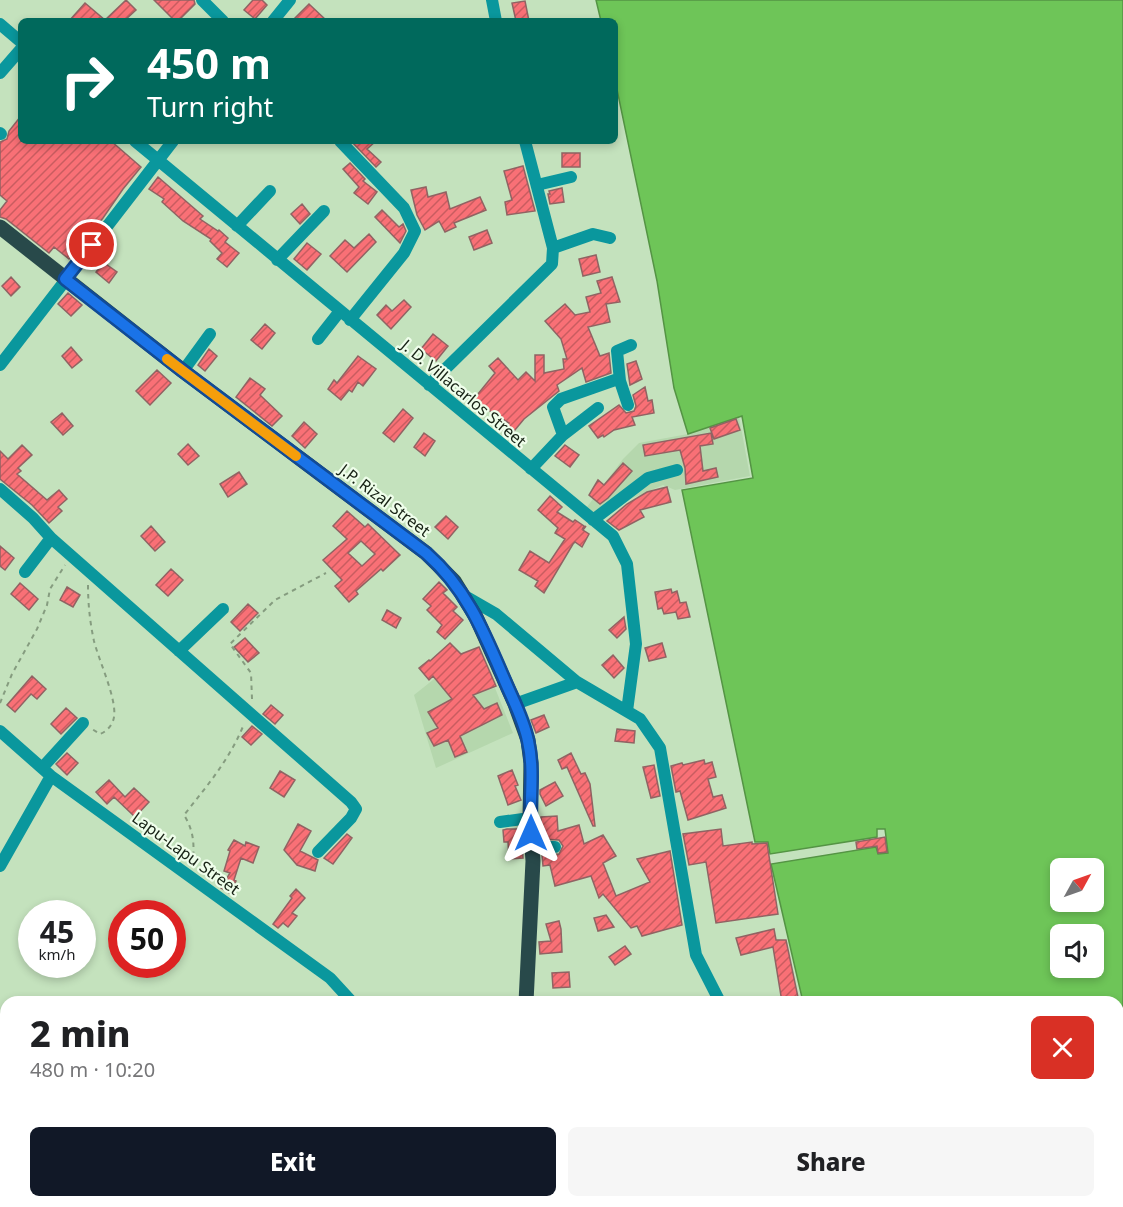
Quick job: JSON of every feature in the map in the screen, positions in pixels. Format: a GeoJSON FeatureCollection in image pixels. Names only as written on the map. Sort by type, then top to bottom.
{"type":"FeatureCollection","features":[{"type":"Feature","properties":{"kind":"main road","name":"J.P. Rizal Street"},"geometry":{"type":"LineString","coordinates":[[0,228],[183,371],[426,553],[443,568],[463,595],[489,644],[528,740],[531,763],[532,847],[526,996]]}},
{"type":"Feature","properties":{"kind":"street"},"geometry":{"type":"LineString","coordinates":[[202,0],[220,18]]}},
{"type":"Feature","properties":{"kind":"street"},"geometry":{"type":"LineString","coordinates":[[275,18],[290,0]]}},
{"type":"Feature","properties":{"kind":"street"},"geometry":{"type":"LineString","coordinates":[[492,0],[495,18]]}},
{"type":"Feature","properties":{"kind":"street"},"geometry":{"type":"LineString","coordinates":[[0,24],[18,39]]}},
{"type":"Feature","properties":{"kind":"street"},"geometry":{"type":"LineString","coordinates":[[0,73],[18,52]]}},
{"type":"Feature","properties":{"kind":"street","name":"J. D. Villacarlos Street"},"geometry":{"type":"LineString","coordinates":[[138,144],[613,536],[627,564],[636,645],[627,711]]}},
{"type":"Feature","properties":{"kind":"street"},"geometry":{"type":"LineString","coordinates":[[0,365],[170,144]]}},
{"type":"Feature","properties":{"kind":"street"},"geometry":{"type":"LineString","coordinates":[[343,144],[404,208],[415,231],[404,253],[350,320]]}},
{"type":"Feature","properties":{"kind":"street"},"geometry":{"type":"LineString","coordinates":[[429,385],[552,264],[553,248],[526,144]]}},
{"type":"Feature","properties":{"kind":"street"},"geometry":{"type":"LineString","coordinates":[[537,184],[572,177]]}},
{"type":"Feature","properties":{"kind":"street"},"geometry":{"type":"LineString","coordinates":[[237,226],[270,191]]}},
{"type":"Feature","properties":{"kind":"street"},"geometry":{"type":"LineString","coordinates":[[277,260],[324,212]]}},
{"type":"Feature","properties":{"kind":"street"},"geometry":{"type":"LineString","coordinates":[[553,248],[593,234],[610,238]]}},
{"type":"Feature","properties":{"kind":"street"},"geometry":{"type":"LineString","coordinates":[[318,339],[340,311]]}},
{"type":"Feature","properties":{"kind":"street"},"geometry":{"type":"LineString","coordinates":[[183,371],[210,334]]}},
{"type":"Feature","properties":{"kind":"street"},"geometry":{"type":"LineString","coordinates":[[628,405],[620,381],[617,351],[631,345]]}},
{"type":"Feature","properties":{"kind":"street"},"geometry":{"type":"LineString","coordinates":[[563,435],[555,417],[555,404],[561,399],[615,380],[620,381]]}},
{"type":"Feature","properties":{"kind":"street"},"geometry":{"type":"LineString","coordinates":[[531,469],[563,435],[598,408]]}},
{"type":"Feature","properties":{"kind":"street"},"geometry":{"type":"LineString","coordinates":[[592,520],[648,478],[677,470]]}},
{"type":"Feature","properties":{"kind":"street"},"geometry":{"type":"LineString","coordinates":[[2,494],[33,518],[71,556],[351,802],[356,809],[351,818],[318,852]]}},
{"type":"Feature","properties":{"kind":"street"},"geometry":{"type":"LineString","coordinates":[[25,572],[51,538]]}},
{"type":"Feature","properties":{"kind":"street"},"geometry":{"type":"LineString","coordinates":[[463,595],[496,614],[578,682],[640,719],[660,748],[696,955],[717,996]]}},
{"type":"Feature","properties":{"kind":"street"},"geometry":{"type":"LineString","coordinates":[[179,651],[222,609]]}},
{"type":"Feature","properties":{"kind":"street"},"geometry":{"type":"LineString","coordinates":[[515,704],[578,682]]}},
{"type":"Feature","properties":{"kind":"street"},"geometry":{"type":"LineString","coordinates":[[0,866],[46,772],[83,723]]}},
{"type":"Feature","properties":{"kind":"street","name":"Lapu-Lapu Street"},"geometry":{"type":"LineString","coordinates":[[0,731],[46,772],[330,978],[346,996]]}},
{"type":"Feature","properties":{"kind":"street"},"geometry":{"type":"LineString","coordinates":[[500,822],[530,818]]}},
{"type":"Feature","properties":{"kind":"street"},"geometry":{"type":"LineString","coordinates":[[532,847],[555,847]]}},
{"type":"Feature","properties":{"kind":"path"},"geometry":{"type":"LineString","coordinates":[[0,703],[12,674],[37,628],[47,605],[50,589],[71,556]]}},
{"type":"Feature","properties":{"kind":"path"},"geometry":{"type":"LineString","coordinates":[[83,723],[100,734],[106,732],[114,719],[113,702],[94,640],[88,602],[87,570]]}},
{"type":"Feature","properties":{"kind":"path"},"geometry":{"type":"LineString","coordinates":[[194,855],[192,827],[184,815],[225,764],[238,741],[249,712],[252,696],[251,673],[230,644],[275,600],[326,573]]}},
{"type":"Feature","properties":{"kind":"shaded area"},"geometry":{"type":"Polygon","coordinates":[[[596,0],[1123,0],[1123,996],[802,996],[771,864],[876,847],[878,854],[888,853],[885,829],[877,829],[877,837],[770,854],[768,842],[755,842],[682,490],[753,478],[742,416],[688,434],[674,388],[657,281],[618,94],[618,18],[600,18],[596,0]]]}},
{"type":"Feature","properties":{"kind":"shaded area"},"geometry":{"type":"Polygon","coordinates":[[[739,417],[750,476],[675,490],[663,485],[595,514],[587,507],[623,459],[639,443],[688,434],[739,417]]]}},
{"type":"Feature","properties":{"kind":"shaded area"},"geometry":{"type":"Polygon","coordinates":[[[458,660],[473,695],[495,688],[513,733],[436,768],[414,695],[458,660]]]}},
{"type":"Feature","properties":{"kind":"building"},"geometry":{"type":"Polygon","coordinates":[[[126,0],[136,10],[127,18],[107,18],[126,0]]]}},
{"type":"Feature","properties":{"kind":"building"},"geometry":{"type":"Polygon","coordinates":[[[154,0],[194,0],[195,4],[181,18],[172,18],[154,0]]]}},
{"type":"Feature","properties":{"kind":"building"},"geometry":{"type":"Polygon","coordinates":[[[253,0],[262,0],[267,5],[256,18],[244,10],[253,0]]]}},
{"type":"Feature","properties":{"kind":"building"},"geometry":{"type":"Polygon","coordinates":[[[525,1],[528,18],[515,18],[512,3],[525,1]]]}},
{"type":"Feature","properties":{"kind":"building"},"geometry":{"type":"Polygon","coordinates":[[[85,3],[103,18],[72,18],[85,3]]]}},
{"type":"Feature","properties":{"kind":"building"},"geometry":{"type":"Polygon","coordinates":[[[309,4],[324,18],[295,18],[309,4]]]}},
{"type":"Feature","properties":{"kind":"building"},"geometry":{"type":"Polygon","coordinates":[[[18,120],[18,144],[114,144],[141,167],[69,259],[54,247],[49,253],[6,219],[0,217],[0,210],[7,201],[0,195],[0,142],[7,139],[9,131],[18,120]]]}},
{"type":"Feature","properties":{"kind":"building"},"geometry":{"type":"Polygon","coordinates":[[[354,144],[373,144],[367,149],[381,162],[376,167],[354,144]]]}},
{"type":"Feature","properties":{"kind":"building"},"geometry":{"type":"Polygon","coordinates":[[[562,153],[580,153],[580,167],[562,167],[562,153]]]}},
{"type":"Feature","properties":{"kind":"building"},"geometry":{"type":"Polygon","coordinates":[[[350,163],[365,179],[363,181],[377,192],[368,204],[354,193],[359,187],[343,169],[350,163]]]}},
{"type":"Feature","properties":{"kind":"building"},"geometry":{"type":"Polygon","coordinates":[[[523,166],[535,211],[507,215],[505,202],[512,200],[504,171],[523,166]]]}},
{"type":"Feature","properties":{"kind":"building"},"geometry":{"type":"Polygon","coordinates":[[[158,177],[203,216],[200,219],[228,238],[225,242],[239,253],[227,267],[217,259],[222,253],[210,241],[211,239],[183,221],[162,202],[164,199],[149,189],[158,177]]]}},
{"type":"Feature","properties":{"kind":"building"},"geometry":{"type":"Polygon","coordinates":[[[426,187],[428,197],[446,192],[450,209],[480,197],[486,210],[454,223],[456,227],[445,232],[439,221],[425,230],[417,215],[411,190],[426,187]]]}},
{"type":"Feature","properties":{"kind":"building"},"geometry":{"type":"Polygon","coordinates":[[[562,188],[564,202],[550,204],[549,191],[562,188]]]}},
{"type":"Feature","properties":{"kind":"building"},"geometry":{"type":"Polygon","coordinates":[[[302,204],[310,214],[300,224],[291,214],[302,204]]]}},
{"type":"Feature","properties":{"kind":"building"},"geometry":{"type":"Polygon","coordinates":[[[382,210],[399,227],[403,224],[406,231],[400,243],[375,217],[382,210]]]}},
{"type":"Feature","properties":{"kind":"building"},"geometry":{"type":"Polygon","coordinates":[[[487,230],[492,243],[474,250],[469,237],[487,230]]]}},
{"type":"Feature","properties":{"kind":"building"},"geometry":{"type":"Polygon","coordinates":[[[369,234],[376,242],[347,272],[330,256],[345,240],[354,248],[369,234]]]}},
{"type":"Feature","properties":{"kind":"building"},"geometry":{"type":"Polygon","coordinates":[[[307,243],[321,254],[307,270],[294,259],[307,243]]]}},
{"type":"Feature","properties":{"kind":"building"},"geometry":{"type":"Polygon","coordinates":[[[596,255],[600,272],[583,276],[579,259],[596,255]]]}},
{"type":"Feature","properties":{"kind":"building"},"geometry":{"type":"Polygon","coordinates":[[[103,262],[117,272],[109,283],[96,272],[103,262]]]}},
{"type":"Feature","properties":{"kind":"building"},"geometry":{"type":"Polygon","coordinates":[[[11,277],[20,287],[11,296],[2,286],[11,277]]]}},
{"type":"Feature","properties":{"kind":"building"},"geometry":{"type":"Polygon","coordinates":[[[612,277],[620,302],[606,304],[610,322],[588,327],[600,356],[609,353],[611,373],[586,382],[582,368],[557,385],[559,391],[524,419],[510,436],[503,431],[509,423],[473,400],[495,373],[489,366],[498,358],[518,380],[526,372],[535,381],[535,355],[544,355],[544,373],[564,369],[563,359],[567,359],[561,339],[545,321],[565,304],[575,315],[590,312],[586,297],[601,293],[597,281],[612,277]]]}},
{"type":"Feature","properties":{"kind":"building"},"geometry":{"type":"Polygon","coordinates":[[[68,293],[82,305],[71,316],[58,304],[68,293]]]}},
{"type":"Feature","properties":{"kind":"building"},"geometry":{"type":"Polygon","coordinates":[[[404,300],[411,307],[391,329],[377,315],[386,305],[392,311],[404,300]]]}},
{"type":"Feature","properties":{"kind":"building"},"geometry":{"type":"Polygon","coordinates":[[[265,324],[275,333],[262,349],[251,340],[265,324]]]}},
{"type":"Feature","properties":{"kind":"building"},"geometry":{"type":"Polygon","coordinates":[[[433,334],[448,346],[436,361],[421,349],[433,334]]]}},
{"type":"Feature","properties":{"kind":"building"},"geometry":{"type":"Polygon","coordinates":[[[71,347],[82,360],[72,368],[62,356],[71,347]]]}},
{"type":"Feature","properties":{"kind":"building"},"geometry":{"type":"Polygon","coordinates":[[[209,349],[217,356],[205,371],[198,365],[209,349]]]}},
{"type":"Feature","properties":{"kind":"building"},"geometry":{"type":"Polygon","coordinates":[[[358,356],[376,369],[363,386],[358,382],[352,392],[349,390],[341,400],[328,389],[334,380],[337,383],[358,356]]]}},
{"type":"Feature","properties":{"kind":"building"},"geometry":{"type":"Polygon","coordinates":[[[636,361],[642,379],[630,385],[627,364],[636,361]]]}},
{"type":"Feature","properties":{"kind":"building"},"geometry":{"type":"Polygon","coordinates":[[[157,370],[171,383],[150,405],[136,391],[157,370]]]}},
{"type":"Feature","properties":{"kind":"building"},"geometry":{"type":"Polygon","coordinates":[[[250,378],[265,389],[260,395],[282,416],[272,426],[236,397],[250,378]]]}},
{"type":"Feature","properties":{"kind":"building"},"geometry":{"type":"Polygon","coordinates":[[[645,387],[648,401],[652,400],[654,413],[632,417],[635,425],[614,430],[598,438],[589,426],[619,405],[626,413],[634,411],[636,406],[633,395],[645,387]]]}},
{"type":"Feature","properties":{"kind":"building"},"geometry":{"type":"Polygon","coordinates":[[[403,409],[413,418],[394,442],[383,433],[403,409]]]}},
{"type":"Feature","properties":{"kind":"building"},"geometry":{"type":"Polygon","coordinates":[[[62,413],[73,426],[63,435],[51,422],[62,413]]]}},
{"type":"Feature","properties":{"kind":"building"},"geometry":{"type":"Polygon","coordinates":[[[736,419],[740,430],[714,439],[710,428],[736,419]]]}},
{"type":"Feature","properties":{"kind":"building"},"geometry":{"type":"Polygon","coordinates":[[[304,422],[317,434],[305,448],[292,436],[304,422]]]}},
{"type":"Feature","properties":{"kind":"building"},"geometry":{"type":"Polygon","coordinates":[[[424,433],[435,441],[425,456],[414,447],[424,433]]]}},
{"type":"Feature","properties":{"kind":"building"},"geometry":{"type":"Polygon","coordinates":[[[711,433],[713,444],[700,446],[703,471],[716,468],[718,477],[686,484],[680,450],[645,456],[643,445],[711,433]]]}},
{"type":"Feature","properties":{"kind":"building"},"geometry":{"type":"Polygon","coordinates":[[[188,444],[199,456],[188,465],[178,454],[188,444]]]}},
{"type":"Feature","properties":{"kind":"building"},"geometry":{"type":"Polygon","coordinates":[[[22,445],[32,455],[18,468],[21,471],[17,474],[47,500],[59,490],[67,499],[58,507],[62,511],[49,523],[32,505],[0,479],[0,451],[8,459],[22,445]]]}},
{"type":"Feature","properties":{"kind":"building"},"geometry":{"type":"Polygon","coordinates":[[[565,445],[579,455],[570,467],[555,456],[565,445]]]}},
{"type":"Feature","properties":{"kind":"building"},"geometry":{"type":"Polygon","coordinates":[[[623,463],[632,471],[600,504],[589,495],[598,480],[604,485],[623,463]]]}},
{"type":"Feature","properties":{"kind":"building"},"geometry":{"type":"Polygon","coordinates":[[[239,472],[247,484],[228,497],[220,484],[239,472]]]}},
{"type":"Feature","properties":{"kind":"building"},"geometry":{"type":"Polygon","coordinates":[[[667,487],[671,502],[640,510],[644,517],[619,530],[607,521],[627,504],[647,492],[667,487]]]}},
{"type":"Feature","properties":{"kind":"building"},"geometry":{"type":"Polygon","coordinates":[[[550,496],[562,507],[557,512],[573,522],[575,520],[584,526],[583,528],[586,526],[583,530],[589,534],[582,547],[575,542],[573,544],[544,593],[535,586],[538,581],[519,570],[530,551],[549,563],[565,539],[555,533],[558,528],[538,510],[550,496]]]}},
{"type":"Feature","properties":{"kind":"building"},"geometry":{"type":"Polygon","coordinates":[[[347,511],[365,527],[368,524],[400,555],[356,591],[358,594],[349,602],[335,586],[342,580],[323,560],[347,539],[333,526],[347,511]],[[361,541],[348,553],[362,566],[375,554],[361,541]]]}},
{"type":"Feature","properties":{"kind":"building"},"geometry":{"type":"Polygon","coordinates":[[[446,516],[458,527],[448,539],[435,527],[446,516]]]}},
{"type":"Feature","properties":{"kind":"building"},"geometry":{"type":"Polygon","coordinates":[[[151,526],[165,542],[155,551],[141,536],[151,526]]]}},
{"type":"Feature","properties":{"kind":"building"},"geometry":{"type":"Polygon","coordinates":[[[0,546],[14,558],[5,570],[0,566],[0,546]]]}},
{"type":"Feature","properties":{"kind":"building"},"geometry":{"type":"Polygon","coordinates":[[[171,569],[183,580],[168,596],[156,585],[171,569]]]}},
{"type":"Feature","properties":{"kind":"building"},"geometry":{"type":"Polygon","coordinates":[[[439,582],[447,590],[443,593],[457,607],[453,611],[463,620],[445,639],[437,632],[442,625],[427,610],[431,606],[423,599],[439,582]]]}},
{"type":"Feature","properties":{"kind":"building"},"geometry":{"type":"Polygon","coordinates":[[[20,583],[38,599],[29,610],[11,594],[20,583]]]}},
{"type":"Feature","properties":{"kind":"building"},"geometry":{"type":"Polygon","coordinates":[[[67,587],[80,595],[73,607],[60,600],[67,587]]]}},
{"type":"Feature","properties":{"kind":"building"},"geometry":{"type":"Polygon","coordinates":[[[671,589],[672,593],[677,591],[680,603],[686,602],[690,617],[678,619],[676,612],[664,614],[662,608],[658,609],[655,592],[671,589]]]}},
{"type":"Feature","properties":{"kind":"building"},"geometry":{"type":"Polygon","coordinates":[[[248,604],[258,613],[240,631],[231,622],[248,604]]]}},
{"type":"Feature","properties":{"kind":"building"},"geometry":{"type":"Polygon","coordinates":[[[387,610],[401,618],[396,628],[382,620],[387,610]]]}},
{"type":"Feature","properties":{"kind":"building"},"geometry":{"type":"Polygon","coordinates":[[[624,617],[626,629],[617,638],[609,630],[624,617]]]}},
{"type":"Feature","properties":{"kind":"building"},"geometry":{"type":"Polygon","coordinates":[[[245,638],[259,653],[248,662],[234,647],[245,638]]]}},
{"type":"Feature","properties":{"kind":"building"},"geometry":{"type":"Polygon","coordinates":[[[450,643],[461,654],[479,647],[496,686],[473,695],[484,709],[497,703],[502,715],[460,736],[467,752],[455,757],[448,740],[434,746],[427,733],[438,728],[428,712],[452,699],[433,676],[429,680],[419,668],[450,643]]]}},
{"type":"Feature","properties":{"kind":"building"},"geometry":{"type":"Polygon","coordinates":[[[662,643],[666,657],[649,661],[645,648],[662,643]]]}},
{"type":"Feature","properties":{"kind":"building"},"geometry":{"type":"Polygon","coordinates":[[[613,655],[624,668],[614,678],[602,665],[613,655]]]}},
{"type":"Feature","properties":{"kind":"building"},"geometry":{"type":"Polygon","coordinates":[[[32,676],[46,689],[37,699],[31,694],[15,712],[7,705],[32,676]]]}},
{"type":"Feature","properties":{"kind":"building"},"geometry":{"type":"Polygon","coordinates":[[[271,705],[283,715],[275,724],[263,714],[271,705]]]}},
{"type":"Feature","properties":{"kind":"building"},"geometry":{"type":"Polygon","coordinates":[[[66,708],[77,718],[61,734],[51,724],[66,708]]]}},
{"type":"Feature","properties":{"kind":"building"},"geometry":{"type":"Polygon","coordinates":[[[544,715],[549,727],[536,733],[531,720],[544,715]]]}},
{"type":"Feature","properties":{"kind":"building"},"geometry":{"type":"Polygon","coordinates":[[[252,726],[262,734],[251,745],[242,737],[252,726]]]}},
{"type":"Feature","properties":{"kind":"building"},"geometry":{"type":"Polygon","coordinates":[[[617,729],[635,731],[634,743],[615,741],[617,729]]]}},
{"type":"Feature","properties":{"kind":"building"},"geometry":{"type":"Polygon","coordinates":[[[67,753],[78,763],[67,775],[56,764],[67,753]]]}},
{"type":"Feature","properties":{"kind":"building"},"geometry":{"type":"Polygon","coordinates":[[[571,753],[581,774],[585,773],[590,784],[595,826],[593,826],[567,767],[562,769],[558,760],[571,753]]]}},
{"type":"Feature","properties":{"kind":"building"},"geometry":{"type":"Polygon","coordinates":[[[704,760],[705,764],[712,762],[716,777],[708,779],[713,797],[722,795],[726,808],[688,820],[680,791],[676,792],[671,766],[704,760]]]}},
{"type":"Feature","properties":{"kind":"building"},"geometry":{"type":"Polygon","coordinates":[[[654,765],[660,796],[651,798],[643,767],[654,765]]]}},
{"type":"Feature","properties":{"kind":"building"},"geometry":{"type":"Polygon","coordinates":[[[512,770],[521,800],[508,805],[498,776],[512,770]]]}},
{"type":"Feature","properties":{"kind":"building"},"geometry":{"type":"Polygon","coordinates":[[[280,771],[295,780],[284,797],[270,788],[280,771]]]}},
{"type":"Feature","properties":{"kind":"building"},"geometry":{"type":"Polygon","coordinates":[[[109,780],[125,797],[134,788],[149,802],[135,817],[114,797],[107,804],[96,792],[109,780]]]}},
{"type":"Feature","properties":{"kind":"building"},"geometry":{"type":"Polygon","coordinates":[[[555,782],[563,796],[546,806],[540,790],[555,782]]]}},
{"type":"Feature","properties":{"kind":"building"},"geometry":{"type":"Polygon","coordinates":[[[557,816],[558,831],[579,825],[584,844],[603,835],[616,856],[603,863],[616,896],[650,882],[637,859],[670,851],[682,925],[642,936],[637,926],[631,928],[603,894],[599,898],[591,876],[555,886],[550,865],[543,866],[542,855],[559,854],[563,846],[559,840],[541,839],[541,817],[557,816]]]}},
{"type":"Feature","properties":{"kind":"building"},"geometry":{"type":"Polygon","coordinates":[[[298,824],[311,831],[300,851],[318,860],[315,871],[297,865],[284,850],[298,824]]]}},
{"type":"Feature","properties":{"kind":"building"},"geometry":{"type":"Polygon","coordinates":[[[521,829],[523,858],[509,859],[508,842],[504,842],[503,830],[521,829]]]}},
{"type":"Feature","properties":{"kind":"building"},"geometry":{"type":"Polygon","coordinates":[[[721,829],[723,846],[752,842],[752,844],[767,843],[778,914],[716,923],[706,862],[689,865],[683,834],[721,829]]]}},
{"type":"Feature","properties":{"kind":"building"},"geometry":{"type":"Polygon","coordinates":[[[347,834],[352,838],[333,864],[324,858],[347,834]]]}},
{"type":"Feature","properties":{"kind":"building"},"geometry":{"type":"Polygon","coordinates":[[[885,837],[887,852],[878,853],[877,846],[857,849],[856,842],[885,837]]]}},
{"type":"Feature","properties":{"kind":"building"},"geometry":{"type":"Polygon","coordinates":[[[234,840],[245,846],[246,842],[259,847],[253,863],[241,858],[234,880],[236,881],[229,893],[221,888],[230,873],[224,871],[230,851],[228,850],[234,840]]]}},
{"type":"Feature","properties":{"kind":"building"},"geometry":{"type":"Polygon","coordinates":[[[296,889],[305,898],[292,913],[297,916],[288,927],[283,923],[278,928],[273,924],[296,889]]]}},
{"type":"Feature","properties":{"kind":"building"},"geometry":{"type":"Polygon","coordinates":[[[606,915],[614,927],[598,931],[594,918],[606,915]]]}},
{"type":"Feature","properties":{"kind":"building"},"geometry":{"type":"Polygon","coordinates":[[[559,921],[562,952],[540,954],[539,942],[551,941],[546,924],[559,921]]]}},
{"type":"Feature","properties":{"kind":"building"},"geometry":{"type":"Polygon","coordinates":[[[774,929],[776,940],[786,940],[798,996],[781,996],[773,947],[741,955],[736,938],[774,929]]]}},
{"type":"Feature","properties":{"kind":"building"},"geometry":{"type":"Polygon","coordinates":[[[625,946],[631,954],[615,965],[609,957],[625,946]]]}},
{"type":"Feature","properties":{"kind":"building"},"geometry":{"type":"Polygon","coordinates":[[[569,972],[570,987],[553,988],[552,973],[569,972]]]}},
{"type":"Feature","properties":{"kind":"slow traffic"},"geometry":{"type":"LineString","coordinates":[[167,359],[296,456]]}},
{"type":"Feature","properties":{"kind":"route"},"geometry":{"type":"LineString","coordinates":[[92,245],[65,279],[183,371],[426,553],[454,580],[489,644],[528,740],[531,763],[531,833]]}}]}
